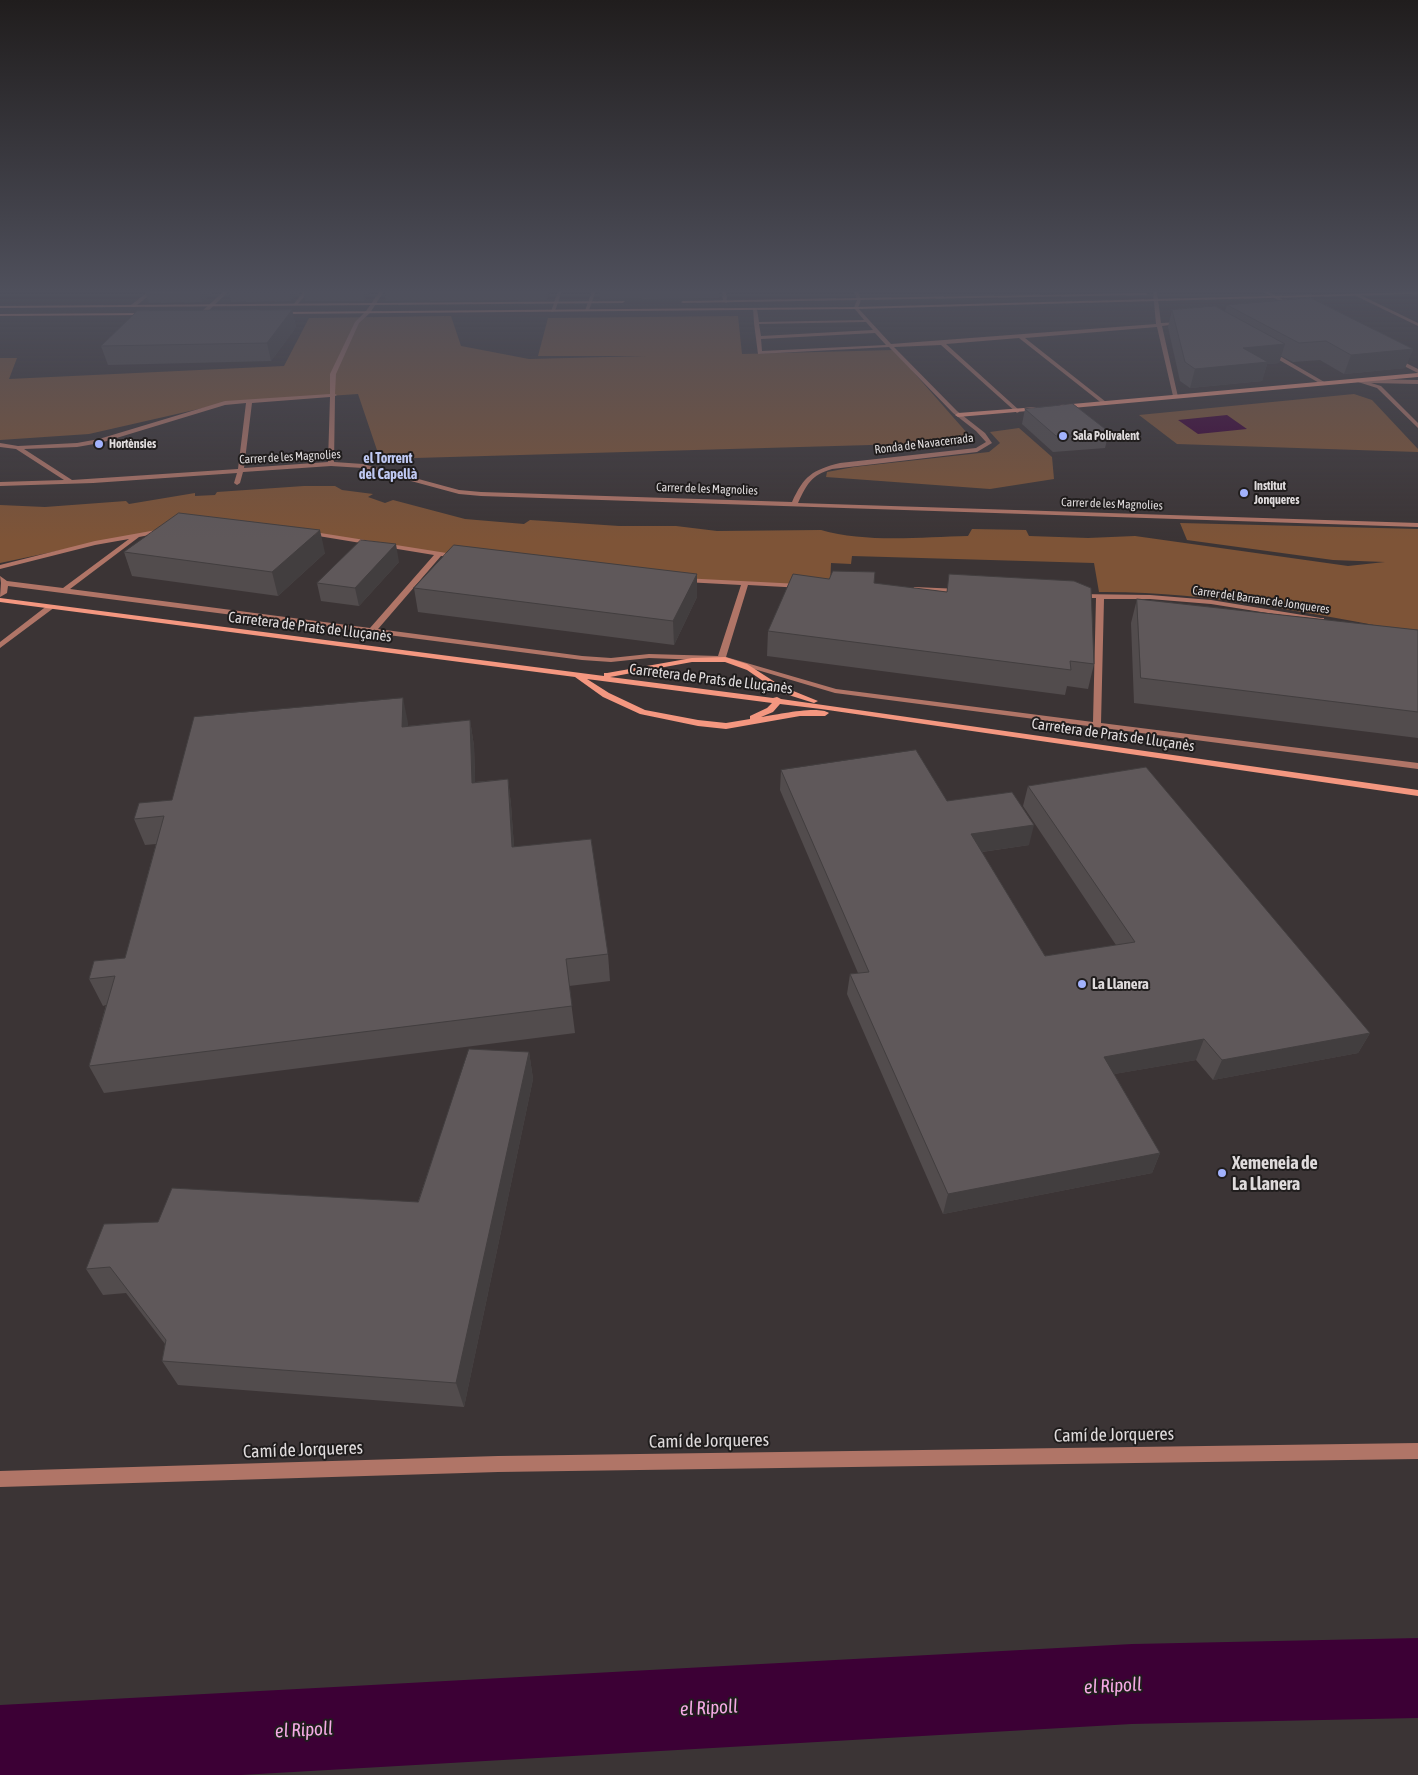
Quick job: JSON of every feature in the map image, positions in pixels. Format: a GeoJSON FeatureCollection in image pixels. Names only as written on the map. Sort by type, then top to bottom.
{"type":"FeatureCollection","features":[{"type":"Feature","properties":{"kind":"street"},"geometry":{"type":"LineString","coordinates":[[331,464],[333,374]]}},
{"type":"Feature","properties":{"kind":"street"},"geometry":{"type":"LineString","coordinates":[[918,374],[958,415]]}},
{"type":"Feature","properties":{"kind":"street"},"geometry":{"type":"LineString","coordinates":[[976,374],[1017,411]]}},
{"type":"Feature","properties":{"kind":"street"},"geometry":{"type":"LineString","coordinates":[[1067,374],[1104,403]]}},
{"type":"Feature","properties":{"kind":"street"},"geometry":{"type":"LineString","coordinates":[[1171,374],[1176,396]]}},
{"type":"Feature","properties":{"kind":"street"},"geometry":{"type":"LineString","coordinates":[[1307,374],[1323,383]]}},
{"type":"Feature","properties":{"kind":"street"},"geometry":{"type":"LineString","coordinates":[[1360,381],[1412,374]]}},
{"type":"Feature","properties":{"kind":"street"},"geometry":{"type":"LineString","coordinates":[[1056,407],[1323,383],[1360,381],[1418,382]]}},
{"type":"Feature","properties":{"kind":"street"},"geometry":{"type":"LineString","coordinates":[[1360,381],[1378,387],[1418,426]]}},
{"type":"Feature","properties":{"kind":"street"},"geometry":{"type":"LineString","coordinates":[[2,446],[18,448],[90,443],[214,405],[334,395]]}},
{"type":"Feature","properties":{"kind":"street"},"geometry":{"type":"LineString","coordinates":[[237,483],[241,470],[249,401]]}},
{"type":"Feature","properties":{"kind":"street","name":"Ronda de Navacerrada"},"geometry":{"type":"LineString","coordinates":[[958,415],[1046,408]]}},
{"type":"Feature","properties":{"kind":"street","name":"Ronda de Navacerrada"},"geometry":{"type":"LineString","coordinates":[[794,504],[804,483],[810,476],[826,468],[977,450],[985,447],[989,443],[988,439],[958,415]]}},
{"type":"Feature","properties":{"kind":"street"},"geometry":{"type":"LineString","coordinates":[[18,448],[71,482]]}},
{"type":"Feature","properties":{"kind":"street","name":"Carrer de les Magnolies"},"geometry":{"type":"LineString","coordinates":[[0,484],[71,482],[331,464],[363,466],[458,492],[1418,525]]}},
{"type":"Feature","properties":{"kind":"street"},"geometry":{"type":"LineString","coordinates":[[0,567],[95,542],[172,529]]}},
{"type":"Feature","properties":{"kind":"street"},"geometry":{"type":"LineString","coordinates":[[299,532],[466,558]]}},
{"type":"Feature","properties":{"kind":"street"},"geometry":{"type":"LineString","coordinates":[[65,590],[139,535]]}},
{"type":"Feature","properties":{"kind":"street"},"geometry":{"type":"LineString","coordinates":[[372,631],[439,553]]}},
{"type":"Feature","properties":{"kind":"street"},"geometry":{"type":"LineString","coordinates":[[680,580],[810,586]]}},
{"type":"Feature","properties":{"kind":"street","name":"Carretera de Prats de Lluçanès"},"geometry":{"type":"LineString","coordinates":[[0,595],[4,591],[3,581],[582,658],[611,660],[649,656],[696,656],[738,660],[798,682],[835,691],[1418,766]]}},
{"type":"Feature","properties":{"kind":"street"},"geometry":{"type":"LineString","coordinates":[[721,659],[745,584]]}},
{"type":"Feature","properties":{"kind":"street"},"geometry":{"type":"LineString","coordinates":[[908,589],[966,591]]}},
{"type":"Feature","properties":{"kind":"street","name":"Carrer del Barranc de Jonqueres"},"geometry":{"type":"LineString","coordinates":[[1070,596],[1150,597],[1211,602],[1332,622]]}},
{"type":"Feature","properties":{"kind":"street"},"geometry":{"type":"LineString","coordinates":[[1097,725],[1100,596]]}},
{"type":"Feature","properties":{"kind":"street","name":"Carretera de Prats de Lluçanès"},"geometry":{"type":"LineString","coordinates":[[0,600],[861,713],[1418,793]]}},
{"type":"Feature","properties":{"kind":"street"},"geometry":{"type":"LineString","coordinates":[[0,646],[51,607]]}},
{"type":"Feature","properties":{"kind":"street"},"geometry":{"type":"LineString","coordinates":[[576,676],[619,674],[693,661],[721,659],[739,663],[778,688],[801,698],[861,713]]}},
{"type":"Feature","properties":{"kind":"street"},"geometry":{"type":"LineString","coordinates":[[739,724],[770,710],[778,702],[775,692],[754,672]]}},
{"type":"Feature","properties":{"kind":"street"},"geometry":{"type":"LineString","coordinates":[[576,676],[606,695],[643,712],[698,724],[726,726],[800,713],[861,713]]}},
{"type":"Feature","properties":{"kind":"street","name":"Camí de Jorqueres"},"geometry":{"type":"LineString","coordinates":[[0,1479],[508,1464],[1418,1451]]}},
{"type":"Feature","properties":{"kind":"shaded area"},"geometry":{"type":"Polygon","coordinates":[[[0,374],[11,374],[9,379],[118,374],[915,374],[975,442],[380,459],[358,394],[225,403],[89,434],[0,440],[0,374]]]}},
{"type":"Feature","properties":{"kind":"shaded area"},"geometry":{"type":"Polygon","coordinates":[[[1354,394],[1372,400],[1418,449],[1418,452],[1177,444],[1139,415],[1354,394]]]}},
{"type":"Feature","properties":{"kind":"shaded area"},"geometry":{"type":"Polygon","coordinates":[[[1227,415],[1247,429],[1198,434],[1178,420],[1227,415]]]}},
{"type":"Feature","properties":{"kind":"shaded area"},"geometry":{"type":"Polygon","coordinates":[[[1019,428],[1052,457],[1054,479],[990,489],[826,477],[827,472],[854,467],[989,452],[1000,443],[990,432],[1019,428]]]}},
{"type":"Feature","properties":{"kind":"shaded area"},"geometry":{"type":"Polygon","coordinates":[[[304,486],[335,486],[342,490],[373,494],[368,497],[385,503],[393,500],[465,519],[524,524],[530,520],[619,526],[676,526],[717,531],[821,530],[856,537],[875,538],[968,536],[972,529],[1026,530],[1029,536],[1088,538],[1135,536],[1348,566],[1385,562],[1333,560],[1187,540],[1180,523],[1418,529],[1418,633],[1259,605],[1180,595],[1099,592],[1094,563],[852,556],[851,564],[831,563],[830,587],[770,585],[539,568],[250,524],[218,524],[95,543],[0,563],[0,505],[45,507],[126,501],[129,504],[195,493],[195,496],[215,495],[217,492],[304,486]]]}},
{"type":"Feature","properties":{"kind":"building"},"geometry":{"type":"Polygon","coordinates":[[[1073,404],[1109,432],[1056,436],[1025,409],[1073,404]]]}},
{"type":"Feature","properties":{"kind":"building"},"geometry":{"type":"Polygon","coordinates":[[[179,513],[320,530],[272,572],[124,552],[179,513]]]}},
{"type":"Feature","properties":{"kind":"building"},"geometry":{"type":"Polygon","coordinates":[[[361,540],[396,544],[355,588],[317,583],[361,540]]]}},
{"type":"Feature","properties":{"kind":"building"},"geometry":{"type":"Polygon","coordinates":[[[454,545],[697,574],[673,621],[414,588],[454,545]]]}},
{"type":"Feature","properties":{"kind":"building"},"geometry":{"type":"Polygon","coordinates":[[[833,571],[875,572],[874,583],[947,592],[949,574],[1074,581],[1091,588],[1094,664],[1070,661],[1071,670],[768,631],[793,574],[829,579],[833,571]]]}},
{"type":"Feature","properties":{"kind":"building"},"geometry":{"type":"Polygon","coordinates":[[[1137,599],[1418,630],[1418,712],[1141,678],[1137,599]]]}},
{"type":"Feature","properties":{"kind":"building"},"geometry":{"type":"Polygon","coordinates":[[[403,698],[402,727],[470,720],[472,783],[508,779],[512,847],[591,839],[608,954],[566,959],[572,1006],[89,1066],[115,976],[89,979],[94,961],[125,958],[164,816],[134,819],[139,803],[172,800],[194,717],[403,698]]]}},
{"type":"Feature","properties":{"kind":"building","name":"La Llanera"},"geometry":{"type":"Polygon","coordinates":[[[916,750],[947,801],[1012,792],[1034,825],[971,834],[1045,956],[1135,942],[1028,786],[1146,767],[1370,1033],[1222,1060],[1204,1039],[1104,1057],[1160,1153],[948,1194],[850,974],[869,972],[781,770],[916,750]]]}},
{"type":"Feature","properties":{"kind":"building"},"geometry":{"type":"Polygon","coordinates":[[[469,1049],[529,1052],[456,1383],[162,1361],[166,1340],[110,1267],[86,1269],[104,1224],[158,1222],[172,1188],[418,1202],[469,1049]]]}},
{"type":"Feature","properties":{"kind":"waterway","name":"el Ripoll"},"geometry":{"type":"LineString","coordinates":[[0,1747],[1132,1684],[1418,1678]]}},
{"type":"Feature","properties":{"kind":"place","name":"Sala Polivalent"},"geometry":{"type":"Point","coordinates":[1063,436]}},
{"type":"Feature","properties":{"kind":"place","name":"Hortènsies"},"geometry":{"type":"Point","coordinates":[99,444]}},
{"type":"Feature","properties":{"kind":"place","name":"Institut Jonqueres"},"geometry":{"type":"Point","coordinates":[1244,493]}},
{"type":"Feature","properties":{"kind":"place","name":"La Llanera"},"geometry":{"type":"Point","coordinates":[1082,984]}},
{"type":"Feature","properties":{"kind":"place","name":"Xemeneia de La Llanera"},"geometry":{"type":"Point","coordinates":[1222,1173]}},
{"type":"Feature","properties":{"kind":"district","name":"el Torrent del Capellà"},"geometry":{"type":"Point","coordinates":[388,468]}}]}
